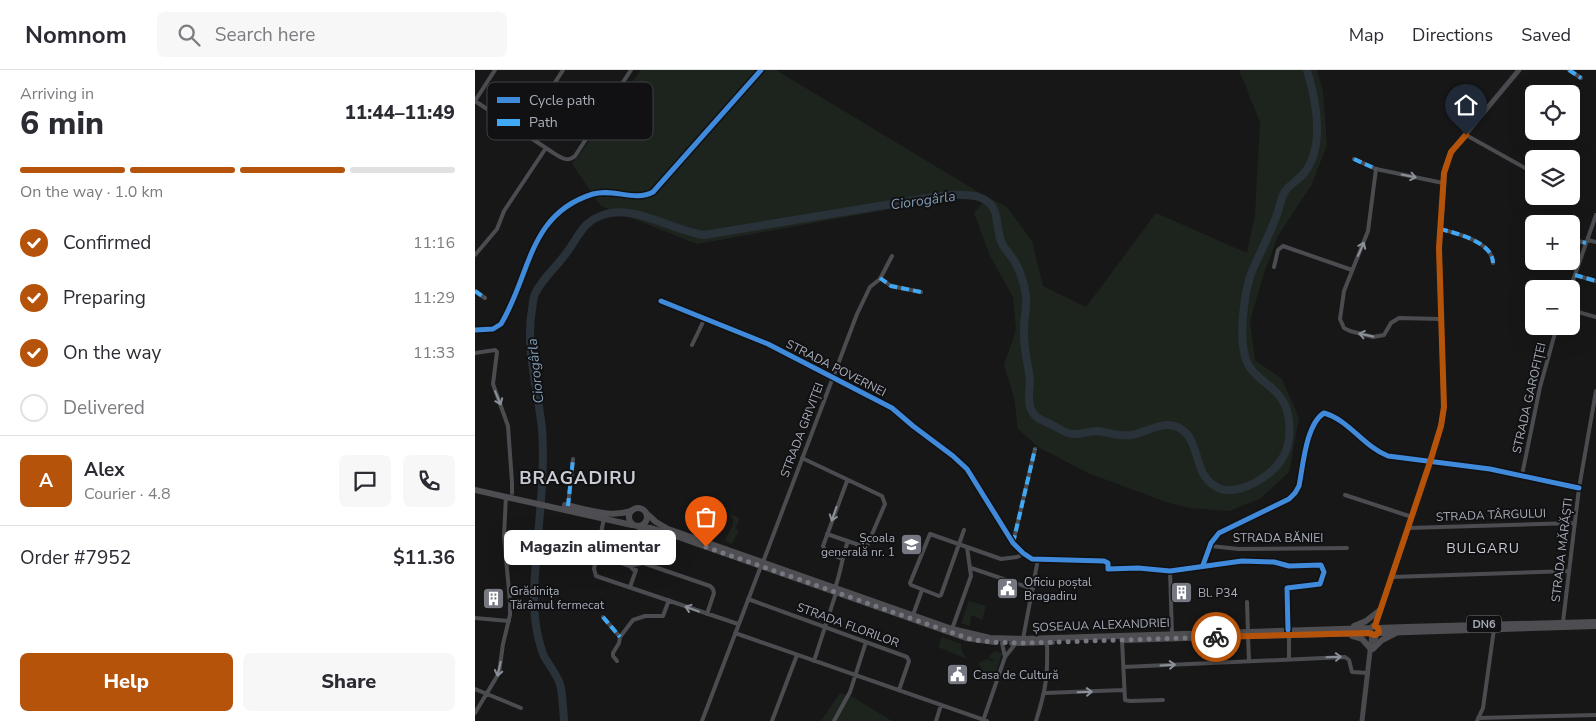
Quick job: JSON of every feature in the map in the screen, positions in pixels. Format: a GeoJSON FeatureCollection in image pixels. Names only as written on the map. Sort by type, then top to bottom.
{"type":"FeatureCollection","features":[{"type":"Feature","properties":{"kind":"highway","name":"ȘOSEAUA ALEXANDRIEI"},"geometry":{"type":"LineString","coordinates":[[475,486],[637,528],[651,528],[762,564]]}},
{"type":"Feature","properties":{"kind":"highway","name":"ȘOSEAUA ALEXANDRIEI"},"geometry":{"type":"LineString","coordinates":[[475,490],[513,496]]}},
{"type":"Feature","properties":{"kind":"highway","name":"ȘOSEAUA ALEXANDRIEI"},"geometry":{"type":"LineString","coordinates":[[557,506],[568,506],[603,513],[620,513],[640,508],[656,522],[668,529],[966,638],[1001,643],[1047,643],[1345,631],[1398,632],[1596,626]]}},
{"type":"Feature","properties":{"kind":"highway"},"geometry":{"type":"LineString","coordinates":[[633,510],[629,518],[637,528],[647,521],[646,513]]}},
{"type":"Feature","properties":{"kind":"highway","name":"ȘOSEAUA ALEXANDRIEI"},"geometry":{"type":"LineString","coordinates":[[836,590],[952,629],[990,638],[1023,639],[1172,634],[1248,634]]}},
{"type":"Feature","properties":{"kind":"highway"},"geometry":{"type":"LineString","coordinates":[[1345,631],[1366,621],[1380,610]]}},
{"type":"Feature","properties":{"kind":"highway","name":"ȘOSEAUA ALEXANDRIEI"},"geometry":{"type":"LineString","coordinates":[[1374,631],[1596,622]]}},
{"type":"Feature","properties":{"kind":"highway"},"geometry":{"type":"LineString","coordinates":[[1345,631],[1362,639],[1372,648],[1382,640],[1398,632]]}},
{"type":"Feature","properties":{"kind":"main road"},"geometry":{"type":"LineString","coordinates":[[1362,721],[1374,631],[1430,462],[1443,413],[1440,229],[1445,168],[1449,157],[1519,70]]}},
{"type":"Feature","properties":{"kind":"street"},"geometry":{"type":"LineString","coordinates":[[487,82],[495,70]]}},
{"type":"Feature","properties":{"kind":"street"},"geometry":{"type":"LineString","coordinates":[[555,82],[563,70]]}},
{"type":"Feature","properties":{"kind":"street"},"geometry":{"type":"LineString","coordinates":[[623,82],[631,70]]}},
{"type":"Feature","properties":{"kind":"street"},"geometry":{"type":"LineString","coordinates":[[475,330],[496,329],[501,324],[539,237],[559,211],[569,204],[598,192],[642,196],[653,192],[761,70]]}},
{"type":"Feature","properties":{"kind":"street"},"geometry":{"type":"LineString","coordinates":[[1569,70],[1581,78]]}},
{"type":"Feature","properties":{"kind":"street"},"geometry":{"type":"LineString","coordinates":[[487,82],[475,101],[487,109]]}},
{"type":"Feature","properties":{"kind":"street"},"geometry":{"type":"LineString","coordinates":[[1466,135],[1525,168]]}},
{"type":"Feature","properties":{"kind":"street"},"geometry":{"type":"LineString","coordinates":[[534,140],[567,160],[575,156],[585,140]]}},
{"type":"Feature","properties":{"kind":"street"},"geometry":{"type":"LineString","coordinates":[[475,255],[497,228],[504,211],[546,148]]}},
{"type":"Feature","properties":{"kind":"street"},"geometry":{"type":"LineString","coordinates":[[1354,159],[1376,169],[1443,183]]}},
{"type":"Feature","properties":{"kind":"street"},"geometry":{"type":"LineString","coordinates":[[1376,169],[1368,231],[1344,291],[1340,315],[1343,326],[1348,330],[1363,335],[1377,336],[1384,335],[1391,323],[1399,318],[1441,319]]}},
{"type":"Feature","properties":{"kind":"street"},"geometry":{"type":"LineString","coordinates":[[1573,280],[1596,215]]}},
{"type":"Feature","properties":{"kind":"street"},"geometry":{"type":"LineString","coordinates":[[1440,229],[1461,235],[1484,247],[1492,255],[1493,263]]}},
{"type":"Feature","properties":{"kind":"street"},"geometry":{"type":"LineString","coordinates":[[1580,240],[1596,242]]}},
{"type":"Feature","properties":{"kind":"street"},"geometry":{"type":"LineString","coordinates":[[1274,267],[1278,250],[1283,246],[1352,270]]}},
{"type":"Feature","properties":{"kind":"street","name":"STRADA GRIVIȚEI"},"geometry":{"type":"LineString","coordinates":[[702,721],[866,294],[880,278],[892,256]]}},
{"type":"Feature","properties":{"kind":"street"},"geometry":{"type":"LineString","coordinates":[[1575,275],[1596,281]]}},
{"type":"Feature","properties":{"kind":"street"},"geometry":{"type":"LineString","coordinates":[[880,278],[891,286],[921,292]]}},
{"type":"Feature","properties":{"kind":"street"},"geometry":{"type":"LineString","coordinates":[[475,291],[485,298]]}},
{"type":"Feature","properties":{"kind":"street","name":"STRADA POVERNEI"},"geometry":{"type":"LineString","coordinates":[[661,302],[768,344],[892,408],[961,463],[971,474],[1013,543],[1024,554],[1040,559],[1104,561],[1108,563],[1108,569],[1138,568],[1170,571]]}},
{"type":"Feature","properties":{"kind":"street"},"geometry":{"type":"LineString","coordinates":[[1580,313],[1596,317]]}},
{"type":"Feature","properties":{"kind":"street"},"geometry":{"type":"LineString","coordinates":[[692,345],[704,320]]}},
{"type":"Feature","properties":{"kind":"street","name":"STRADA GAROFIȚEI"},"geometry":{"type":"LineString","coordinates":[[1522,475],[1540,387],[1554,335]]}},
{"type":"Feature","properties":{"kind":"street"},"geometry":{"type":"LineString","coordinates":[[475,353],[496,351],[493,384],[508,426],[513,482],[513,496],[504,536],[510,602],[509,621],[499,672],[475,713]]}},
{"type":"Feature","properties":{"kind":"street","name":"STRADA MĂRĂȘTI"},"geometry":{"type":"LineString","coordinates":[[1563,622],[1579,488],[1596,391]]}},
{"type":"Feature","properties":{"kind":"street"},"geometry":{"type":"LineString","coordinates":[[1203,565],[1210,546],[1217,535],[1225,529],[1289,499],[1295,493],[1299,486],[1309,437],[1323,413],[1335,418],[1382,453],[1393,457],[1490,469],[1579,488]]}},
{"type":"Feature","properties":{"kind":"street"},"geometry":{"type":"LineString","coordinates":[[1013,543],[1035,449]]}},
{"type":"Feature","properties":{"kind":"street"},"geometry":{"type":"LineString","coordinates":[[568,506],[573,458]]}},
{"type":"Feature","properties":{"kind":"street"},"geometry":{"type":"LineString","coordinates":[[802,458],[884,498],[885,504],[868,545],[865,547],[827,534]]}},
{"type":"Feature","properties":{"kind":"street"},"geometry":{"type":"LineString","coordinates":[[842,559],[825,551],[823,546],[847,481]]}},
{"type":"Feature","properties":{"kind":"street"},"geometry":{"type":"LineString","coordinates":[[1345,495],[1412,517]]}},
{"type":"Feature","properties":{"kind":"street"},"geometry":{"type":"LineString","coordinates":[[604,518],[594,569],[596,576],[738,624]]}},
{"type":"Feature","properties":{"kind":"street","name":"STRADA TÂRGULUI"},"geometry":{"type":"LineString","coordinates":[[1408,528],[1575,523]]}},
{"type":"Feature","properties":{"kind":"street"},"geometry":{"type":"LineString","coordinates":[[631,566],[637,528]]}},
{"type":"Feature","properties":{"kind":"street"},"geometry":{"type":"LineString","coordinates":[[964,530],[959,545],[941,595],[939,596],[911,586],[910,583],[930,534],[959,545],[1003,559],[1024,554]]}},
{"type":"Feature","properties":{"kind":"street"},"geometry":{"type":"LineString","coordinates":[[814,661],[836,590],[843,565],[842,559],[848,541]]}},
{"type":"Feature","properties":{"kind":"street","name":"STRADA BĂNIEI"},"geometry":{"type":"LineString","coordinates":[[1210,546],[1239,549],[1347,548]]}},
{"type":"Feature","properties":{"kind":"street"},"geometry":{"type":"LineString","coordinates":[[952,629],[971,576],[967,547]]}},
{"type":"Feature","properties":{"kind":"street"},"geometry":{"type":"LineString","coordinates":[[597,555],[631,566],[635,571]]}},
{"type":"Feature","properties":{"kind":"street"},"geometry":{"type":"LineString","coordinates":[[1023,639],[1040,559]]}},
{"type":"Feature","properties":{"kind":"street"},"geometry":{"type":"LineString","coordinates":[[1172,634],[1170,571],[1243,561],[1274,562],[1289,566],[1321,565],[1324,572],[1320,584],[1287,588],[1289,659]]}},
{"type":"Feature","properties":{"kind":"street"},"geometry":{"type":"LineString","coordinates":[[631,566],[643,563],[712,588],[714,593],[707,614]]}},
{"type":"Feature","properties":{"kind":"street"},"geometry":{"type":"LineString","coordinates":[[630,587],[638,564]]}},
{"type":"Feature","properties":{"kind":"street"},"geometry":{"type":"LineString","coordinates":[[971,568],[1033,589]]}},
{"type":"Feature","properties":{"kind":"street"},"geometry":{"type":"LineString","coordinates":[[1392,577],[1569,571]]}},
{"type":"Feature","properties":{"kind":"street"},"geometry":{"type":"LineString","coordinates":[[913,615],[922,590]]}},
{"type":"Feature","properties":{"kind":"street","name":"STRADA FLORILOR"},"geometry":{"type":"LineString","coordinates":[[748,599],[908,658],[909,660],[899,690]]}},
{"type":"Feature","properties":{"kind":"street"},"geometry":{"type":"LineString","coordinates":[[617,661],[613,653],[619,643],[620,636],[629,625],[637,618],[663,616],[669,600]]}},
{"type":"Feature","properties":{"kind":"street"},"geometry":{"type":"LineString","coordinates":[[1247,602],[1249,661]]}},
{"type":"Feature","properties":{"kind":"street"},"geometry":{"type":"LineString","coordinates":[[603,617],[620,636]]}},
{"type":"Feature","properties":{"kind":"street"},"geometry":{"type":"LineString","coordinates":[[475,618],[509,621]]}},
{"type":"Feature","properties":{"kind":"street"},"geometry":{"type":"LineString","coordinates":[[1494,629],[1483,708],[1477,720],[1596,715]]}},
{"type":"Feature","properties":{"kind":"street"},"geometry":{"type":"LineString","coordinates":[[735,633],[984,720],[1005,657],[1016,643]]}},
{"type":"Feature","properties":{"kind":"street"},"geometry":{"type":"LineString","coordinates":[[1122,640],[1124,699],[1126,701],[1163,700]]}},
{"type":"Feature","properties":{"kind":"street"},"geometry":{"type":"LineString","coordinates":[[834,721],[849,695],[866,642]]}},
{"type":"Feature","properties":{"kind":"street"},"geometry":{"type":"LineString","coordinates":[[1001,643],[1005,657]]}},
{"type":"Feature","properties":{"kind":"street"},"geometry":{"type":"LineString","coordinates":[[1036,721],[1045,693],[1048,667],[1047,643]]}},
{"type":"Feature","properties":{"kind":"street"},"geometry":{"type":"LineString","coordinates":[[772,721],[797,655]]}},
{"type":"Feature","properties":{"kind":"street"},"geometry":{"type":"LineString","coordinates":[[1123,667],[1345,657],[1349,660],[1351,672],[1368,673]]}},
{"type":"Feature","properties":{"kind":"street"},"geometry":{"type":"LineString","coordinates":[[475,689],[521,708]]}},
{"type":"Feature","properties":{"kind":"street"},"geometry":{"type":"LineString","coordinates":[[1045,693],[1124,690]]}},
{"type":"Feature","properties":{"kind":"street"},"geometry":{"type":"LineString","coordinates":[[936,721],[941,704]]}},
{"type":"Feature","properties":{"kind":"shaded area"},"geometry":{"type":"Polygon","coordinates":[[[641,70],[776,70],[980,193],[697,244],[601,206],[572,164],[590,140],[653,140],[653,82],[632,82],[641,70]]]}},
{"type":"Feature","properties":{"kind":"shaded area"},"geometry":{"type":"Polygon","coordinates":[[[1239,70],[1317,70],[1323,91],[1327,145],[1312,184],[1278,236],[1264,273],[1250,321],[1255,360],[1282,379],[1299,418],[1289,472],[1261,498],[1230,511],[1189,508],[1166,502],[1088,473],[1038,447],[1018,429],[1014,397],[1004,365],[1016,330],[1013,297],[990,256],[974,213],[983,202],[980,193],[1007,207],[1032,241],[1043,286],[1086,307],[1156,213],[1247,253],[1255,215],[1260,122],[1239,70]]]}},
{"type":"Feature","properties":{"kind":"shaded area"},"geometry":{"type":"Polygon","coordinates":[[[729,514],[740,518],[735,529],[739,530],[732,544],[725,541],[733,524],[732,517],[729,514]]]}},
{"type":"Feature","properties":{"kind":"shaded area"},"geometry":{"type":"Polygon","coordinates":[[[969,601],[986,606],[982,620],[971,615],[970,626],[961,623],[969,601]]]}},
{"type":"Feature","properties":{"kind":"shaded area"},"geometry":{"type":"Polygon","coordinates":[[[942,637],[961,644],[962,651],[967,659],[938,647],[942,637]]]}},
{"type":"Feature","properties":{"kind":"shaded area"},"geometry":{"type":"Polygon","coordinates":[[[994,651],[1002,653],[995,675],[990,676],[984,673],[978,663],[987,659],[994,662],[994,660],[988,658],[994,651]]]}},
{"type":"Feature","properties":{"kind":"shaded area"},"geometry":{"type":"Polygon","coordinates":[[[840,693],[853,697],[892,721],[821,721],[840,693]]]}},
{"type":"Feature","properties":{"kind":"waterway","name":"Ciorogârla"},"geometry":{"type":"LineString","coordinates":[[564,721],[560,684],[543,654],[538,636],[534,606],[543,444],[531,354],[530,324],[534,297],[538,288],[563,257],[582,229],[592,220],[606,214],[617,212],[629,213],[704,235],[946,195],[977,196],[989,203],[993,208],[1001,241],[1021,274],[1026,295],[1024,336],[1030,380],[1029,402],[1035,416],[1072,434],[1097,431],[1118,435],[1131,435],[1167,425],[1181,428],[1191,440],[1204,475],[1209,481],[1223,490],[1235,490],[1259,480],[1276,467],[1287,449],[1289,439],[1290,428],[1285,405],[1280,396],[1253,372],[1248,365],[1243,348],[1242,327],[1248,285],[1277,214],[1281,199],[1288,187],[1305,172],[1315,149],[1317,136],[1316,108],[1307,70]]}},
{"type":"Feature","properties":{"kind":"marked path"},"geometry":{"type":"LineString","coordinates":[[1569,70],[1581,78]]}},
{"type":"Feature","properties":{"kind":"marked path"},"geometry":{"type":"LineString","coordinates":[[1354,159],[1376,169]]}},
{"type":"Feature","properties":{"kind":"marked path"},"geometry":{"type":"LineString","coordinates":[[1440,229],[1464,236],[1480,244],[1487,249],[1493,263]]}},
{"type":"Feature","properties":{"kind":"marked path"},"geometry":{"type":"LineString","coordinates":[[1580,241],[1586,243]]}},
{"type":"Feature","properties":{"kind":"marked path"},"geometry":{"type":"LineString","coordinates":[[1575,275],[1596,281]]}},
{"type":"Feature","properties":{"kind":"marked path"},"geometry":{"type":"LineString","coordinates":[[880,278],[891,286],[921,292]]}},
{"type":"Feature","properties":{"kind":"marked path"},"geometry":{"type":"LineString","coordinates":[[475,291],[485,298]]}},
{"type":"Feature","properties":{"kind":"marked path"},"geometry":{"type":"LineString","coordinates":[[1013,543],[1035,449]]}},
{"type":"Feature","properties":{"kind":"marked path"},"geometry":{"type":"LineString","coordinates":[[568,506],[573,459]]}},
{"type":"Feature","properties":{"kind":"marked path"},"geometry":{"type":"LineString","coordinates":[[603,617],[620,637]]}},
{"type":"Feature","properties":{"kind":"cycle path"},"geometry":{"type":"LineString","coordinates":[[475,330],[493,329],[501,324],[511,305],[534,248],[543,231],[555,216],[572,203],[593,194],[608,193],[639,196],[653,192],[761,70]]}},
{"type":"Feature","properties":{"kind":"cycle path"},"geometry":{"type":"LineString","coordinates":[[661,301],[768,344],[892,408],[967,469],[1013,543],[1032,559],[1104,561],[1108,563],[1108,569],[1138,568],[1170,571],[1242,561],[1274,562],[1289,566],[1321,565],[1324,572],[1320,584],[1287,588],[1288,630]]}},
{"type":"Feature","properties":{"kind":"cycle path"},"geometry":{"type":"LineString","coordinates":[[1203,565],[1211,543],[1219,533],[1289,499],[1295,493],[1299,486],[1309,436],[1318,418],[1324,413],[1341,421],[1379,452],[1388,456],[1490,469],[1579,488]]}},
{"type":"Feature","properties":{"kind":"way so far"},"geometry":{"type":"LineString","coordinates":[[706,547],[973,640],[1026,643],[1216,637]]}},
{"type":"Feature","properties":{"kind":"place","name":"Școala generală nr. 1"},"geometry":{"type":"Point","coordinates":[911,545]}},
{"type":"Feature","properties":{"kind":"place","name":"Magazin alimentar"},"geometry":{"type":"Point","coordinates":[706,547]}},
{"type":"Feature","properties":{"kind":"place","name":"Oficiu poștal Bragadiru"},"geometry":{"type":"Point","coordinates":[1008,589]}},
{"type":"Feature","properties":{"kind":"place","name":"Bl. P34"},"geometry":{"type":"Point","coordinates":[1182,593]}},
{"type":"Feature","properties":{"kind":"place","name":"Grădinița Tărâmul fermecat"},"geometry":{"type":"Point","coordinates":[494,598]}},
{"type":"Feature","properties":{"kind":"place","name":"Casa de Cultură"},"geometry":{"type":"Point","coordinates":[957,675]}},
{"type":"Feature","properties":{"kind":"district","name":"BRAGADIRU"},"geometry":{"type":"Point","coordinates":[578,478]}},
{"type":"Feature","properties":{"kind":"district","name":"BULGARU"},"geometry":{"type":"Point","coordinates":[1483,548]}},
{"type":"Feature","properties":{"kind":"route"},"geometry":{"type":"LineString","coordinates":[[1216,637],[1368,633],[1375,635],[1379,632],[1375,626],[1430,462],[1442,420],[1444,407],[1439,236],[1444,173],[1451,152],[1466,135]]}}]}
